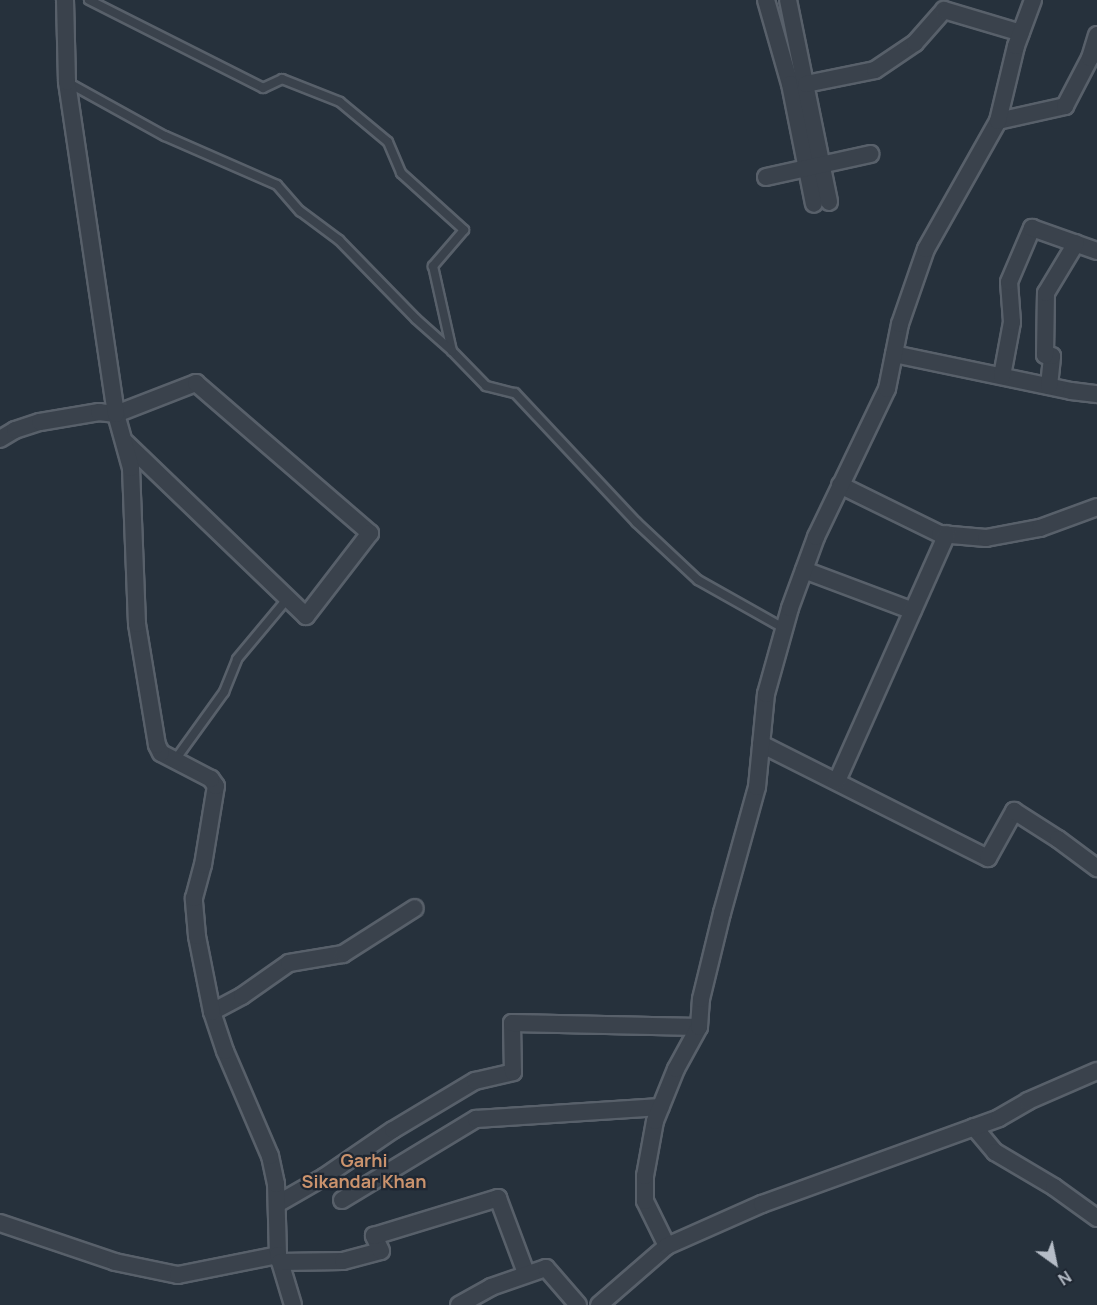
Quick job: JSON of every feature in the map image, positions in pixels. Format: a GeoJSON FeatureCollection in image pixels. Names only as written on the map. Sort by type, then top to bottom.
{"type":"FeatureCollection","features":[{"type":"Feature","properties":{"kind":"street"},"geometry":{"type":"LineString","coordinates":[[65,0],[67,82],[116,414],[126,443],[133,490],[137,624],[157,745],[161,753],[211,779],[216,786],[203,865],[194,898],[197,936],[212,1012],[225,1051],[270,1155],[277,1204],[279,1259],[293,1305]]}},
{"type":"Feature","properties":{"kind":"street"},"geometry":{"type":"LineString","coordinates":[[766,0],[814,165]]}},
{"type":"Feature","properties":{"kind":"street"},"geometry":{"type":"LineString","coordinates":[[788,0],[806,84],[814,165],[821,203]]}},
{"type":"Feature","properties":{"kind":"street"},"geometry":{"type":"LineString","coordinates":[[667,1246],[645,1201],[645,1176],[655,1120],[676,1069],[699,1027],[701,999],[757,787],[766,694],[785,628],[804,570],[840,485],[887,389],[900,324],[926,249],[998,121],[1021,33],[1033,0]]}},
{"type":"Feature","properties":{"kind":"street"},"geometry":{"type":"LineString","coordinates":[[806,84],[875,70],[915,43],[944,9],[1021,33]]}},
{"type":"Feature","properties":{"kind":"street"},"geometry":{"type":"LineString","coordinates":[[998,121],[1065,106],[1090,58],[1097,35]]}},
{"type":"Feature","properties":{"kind":"street"},"geometry":{"type":"LineString","coordinates":[[766,177],[870,154]]}},
{"type":"Feature","properties":{"kind":"street"},"geometry":{"type":"LineString","coordinates":[[1002,376],[1012,321],[1009,282],[1032,228],[1097,251]]}},
{"type":"Feature","properties":{"kind":"street"},"geometry":{"type":"LineString","coordinates":[[1049,386],[1052,356],[1045,355],[1046,293],[1076,243]]}},
{"type":"Feature","properties":{"kind":"street"},"geometry":{"type":"LineString","coordinates":[[894,354],[1097,394]]}},
{"type":"Feature","properties":{"kind":"street"},"geometry":{"type":"LineString","coordinates":[[0,439],[15,430],[40,422],[99,412],[116,414],[196,383],[370,533],[306,616],[126,443]]}},
{"type":"Feature","properties":{"kind":"street"},"geometry":{"type":"LineString","coordinates":[[840,485],[899,514],[947,534],[986,538],[1040,528],[1097,507]]}},
{"type":"Feature","properties":{"kind":"street"},"geometry":{"type":"LineString","coordinates":[[837,781],[947,534]]}},
{"type":"Feature","properties":{"kind":"street"},"geometry":{"type":"LineString","coordinates":[[804,570],[913,611]]}},
{"type":"Feature","properties":{"kind":"street"},"geometry":{"type":"LineString","coordinates":[[761,744],[988,858],[1014,811],[1058,839],[1097,868]]}},
{"type":"Feature","properties":{"kind":"street"},"geometry":{"type":"LineString","coordinates":[[212,1012],[243,996],[289,963],[343,954],[415,908]]}},
{"type":"Feature","properties":{"kind":"street"},"geometry":{"type":"LineString","coordinates":[[277,1204],[324,1178],[393,1130],[475,1081],[513,1072],[512,1023],[699,1027]]}},
{"type":"Feature","properties":{"kind":"street"},"geometry":{"type":"LineString","coordinates":[[599,1305],[667,1246],[772,1201],[974,1127],[1097,1071]]}},
{"type":"Feature","properties":{"kind":"street"},"geometry":{"type":"LineString","coordinates":[[342,1200],[476,1119],[661,1107]]}},
{"type":"Feature","properties":{"kind":"street"},"geometry":{"type":"LineString","coordinates":[[974,1127],[995,1152],[1053,1187],[1097,1218]]}},
{"type":"Feature","properties":{"kind":"street"},"geometry":{"type":"LineString","coordinates":[[0,1222],[115,1262],[178,1275],[279,1259],[343,1261],[381,1251],[374,1236],[498,1198],[526,1273]]}},
{"type":"Feature","properties":{"kind":"street"},"geometry":{"type":"LineString","coordinates":[[459,1305],[491,1287],[526,1273],[546,1268],[578,1305]]}},
{"type":"Feature","properties":{"kind":"lane"},"geometry":{"type":"LineString","coordinates":[[89,0],[263,88],[282,79],[340,102],[388,142],[401,173],[464,230],[433,266],[452,351]]}},
{"type":"Feature","properties":{"kind":"lane"},"geometry":{"type":"LineString","coordinates":[[67,82],[165,136],[277,185],[300,211],[339,240],[486,386],[515,393],[636,522],[698,580],[785,628]]}},
{"type":"Feature","properties":{"kind":"lane"},"geometry":{"type":"LineString","coordinates":[[175,760],[225,692],[237,659],[288,598]]}},
{"type":"Feature","properties":{"kind":"district","name":"Garhi Sikandar Khan"},"geometry":{"type":"Point","coordinates":[364,1171]}}]}
